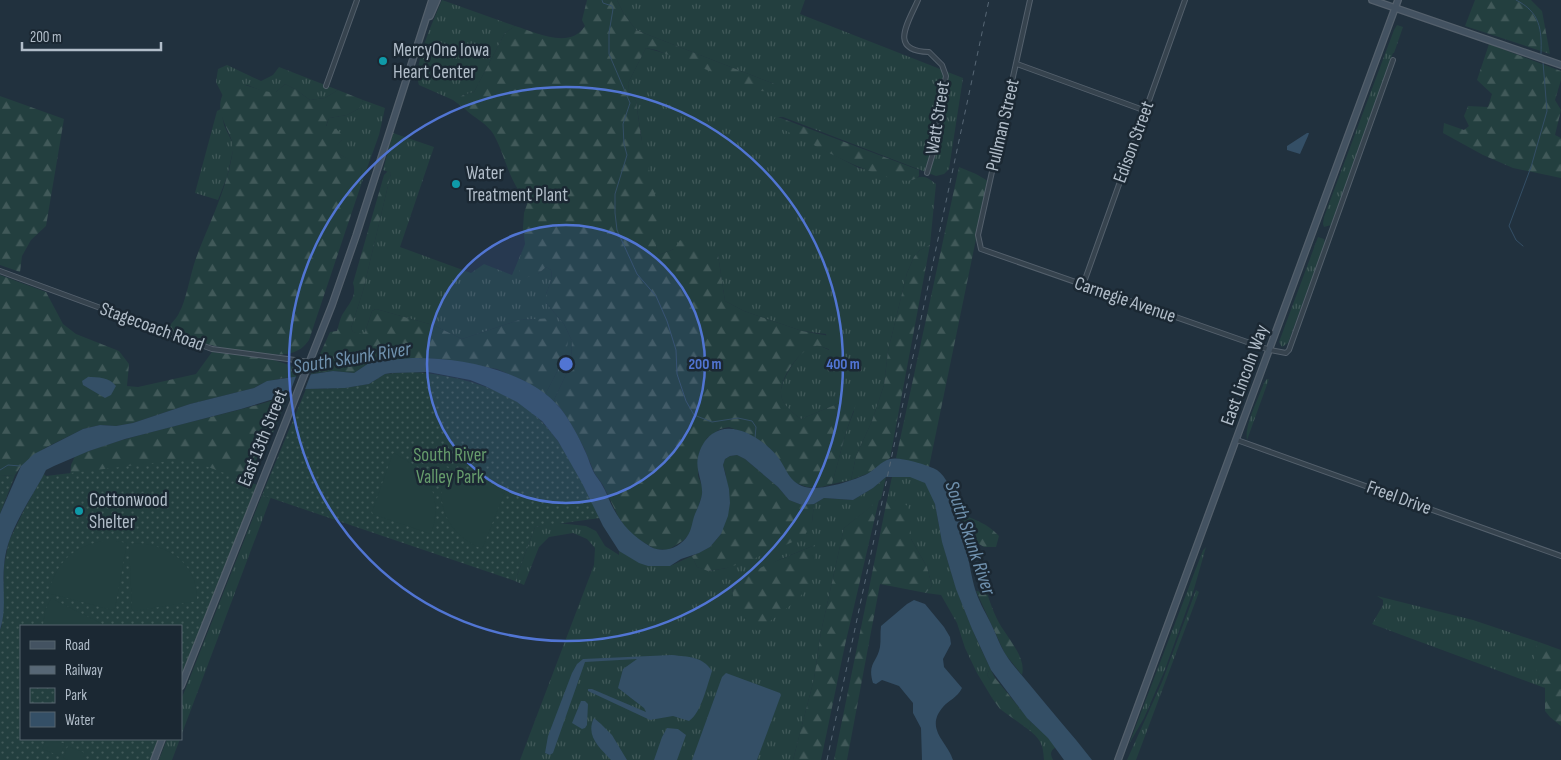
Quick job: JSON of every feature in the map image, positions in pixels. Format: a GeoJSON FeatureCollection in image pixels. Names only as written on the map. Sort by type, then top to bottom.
{"type":"FeatureCollection","features":[{"type":"Feature","properties":{"kind":"main road","name":"East 13th Street"},"geometry":{"type":"LineString","coordinates":[[182,683],[310,362],[356,236],[432,0]]}},
{"type":"Feature","properties":{"kind":"main road","name":"East 13th Street"},"geometry":{"type":"LineString","coordinates":[[413,57],[437,0]]}},
{"type":"Feature","properties":{"kind":"main road"},"geometry":{"type":"LineString","coordinates":[[1372,0],[1561,65]]}},
{"type":"Feature","properties":{"kind":"main road","name":"East Lincoln Way"},"geometry":{"type":"LineString","coordinates":[[1118,760],[1398,0]]}},
{"type":"Feature","properties":{"kind":"main road"},"geometry":{"type":"LineString","coordinates":[[154,760],[162,740]]}},
{"type":"Feature","properties":{"kind":"street"},"geometry":{"type":"LineString","coordinates":[[326,86],[357,0]]}},
{"type":"Feature","properties":{"kind":"street","name":"Watt Street"},"geometry":{"type":"LineString","coordinates":[[918,0],[904,33],[906,44],[916,52],[929,52],[942,65],[946,76],[933,153],[927,173]]}},
{"type":"Feature","properties":{"kind":"street","name":"Pullman Street"},"geometry":{"type":"LineString","coordinates":[[981,249],[978,235],[1030,0]]}},
{"type":"Feature","properties":{"kind":"street","name":"Edison Street"},"geometry":{"type":"LineString","coordinates":[[1083,285],[1185,0]]}},
{"type":"Feature","properties":{"kind":"street"},"geometry":{"type":"LineString","coordinates":[[1270,350],[1286,353],[1289,350],[1393,60]]}},
{"type":"Feature","properties":{"kind":"street"},"geometry":{"type":"LineString","coordinates":[[1017,64],[1146,111]]}},
{"type":"Feature","properties":{"kind":"street","name":"Carnegie Avenue"},"geometry":{"type":"LineString","coordinates":[[981,249],[1270,350]]}},
{"type":"Feature","properties":{"kind":"street","name":"Stagecoach Road"},"geometry":{"type":"LineString","coordinates":[[0,270],[212,349],[310,362]]}},
{"type":"Feature","properties":{"kind":"street","name":"Freel Drive"},"geometry":{"type":"LineString","coordinates":[[1237,440],[1561,556]]}},
{"type":"Feature","properties":{"kind":"green space"},"geometry":{"type":"Polygon","coordinates":[[[442,0],[515,26],[505,33],[474,92],[463,95],[459,99],[465,109],[453,100],[419,85],[418,77],[421,55],[442,0]]]}},
{"type":"Feature","properties":{"kind":"green space"},"geometry":{"type":"Polygon","coordinates":[[[587,0],[617,0],[624,14],[636,30],[777,85],[773,92],[761,91],[656,50],[646,48],[628,83],[629,91],[636,101],[641,137],[660,215],[654,229],[656,244],[659,255],[674,249],[680,240],[718,255],[725,301],[744,311],[802,331],[835,337],[838,346],[834,351],[818,346],[810,348],[798,357],[788,371],[782,385],[781,396],[787,407],[794,414],[801,419],[842,402],[856,404],[846,432],[832,484],[822,487],[807,487],[793,482],[762,442],[746,433],[729,427],[720,429],[707,438],[699,453],[698,476],[702,486],[702,495],[690,533],[684,540],[668,550],[655,549],[626,529],[603,485],[595,474],[584,448],[568,419],[559,406],[553,402],[571,364],[572,341],[564,324],[546,303],[546,294],[552,279],[551,270],[546,267],[538,274],[525,278],[519,272],[521,255],[525,244],[524,213],[528,201],[516,187],[494,135],[488,127],[465,109],[458,99],[463,95],[474,92],[505,33],[515,26],[552,37],[571,37],[579,33],[585,26],[582,20],[587,0]]]}},
{"type":"Feature","properties":{"kind":"green space"},"geometry":{"type":"Polygon","coordinates":[[[617,0],[805,0],[800,14],[963,78],[949,169],[944,174],[936,176],[783,117],[778,117],[776,125],[859,168],[912,180],[925,177],[936,184],[930,245],[920,250],[914,257],[907,273],[888,351],[884,385],[872,421],[856,456],[851,480],[832,484],[846,432],[854,411],[842,402],[801,419],[787,407],[781,396],[782,387],[787,375],[794,362],[803,352],[808,348],[818,345],[829,350],[826,334],[802,331],[744,311],[725,301],[718,255],[674,249],[659,255],[654,240],[654,224],[636,101],[629,91],[628,83],[646,48],[777,85],[636,30],[624,14],[617,0]]]}},
{"type":"Feature","properties":{"kind":"green space"},"geometry":{"type":"Polygon","coordinates":[[[1475,0],[1531,0],[1542,11],[1550,54],[1465,26],[1475,0]]]}},
{"type":"Feature","properties":{"kind":"green space"},"geometry":{"type":"Polygon","coordinates":[[[1397,25],[1403,27],[1394,53],[1331,225],[1324,227],[1324,217],[1397,25]]]}},
{"type":"Feature","properties":{"kind":"green space"},"geometry":{"type":"Polygon","coordinates":[[[1489,44],[1561,71],[1561,80],[1555,100],[1561,110],[1555,135],[1561,138],[1561,178],[1513,168],[1483,155],[1443,133],[1444,123],[1464,130],[1469,126],[1464,116],[1468,106],[1488,107],[1492,94],[1477,80],[1489,44]]]}},
{"type":"Feature","properties":{"kind":"green space"},"geometry":{"type":"Polygon","coordinates":[[[227,65],[261,81],[273,75],[279,67],[338,90],[325,98],[310,100],[285,84],[276,92],[265,92],[247,85],[226,90],[223,96],[216,82],[218,69],[227,65]]]}},
{"type":"Feature","properties":{"kind":"green space"},"geometry":{"type":"Polygon","coordinates":[[[239,84],[276,92],[285,84],[310,100],[325,98],[338,90],[363,100],[360,108],[347,115],[329,118],[326,126],[336,129],[343,135],[342,140],[335,148],[339,154],[362,166],[361,185],[309,340],[294,352],[268,354],[222,348],[184,337],[168,328],[178,315],[184,302],[195,261],[227,178],[233,149],[233,143],[221,114],[221,99],[225,91],[234,85],[239,84]]]}},
{"type":"Feature","properties":{"kind":"green space"},"geometry":{"type":"Polygon","coordinates":[[[0,96],[64,119],[46,226],[31,240],[22,256],[20,272],[0,265],[0,96]]]}},
{"type":"Feature","properties":{"kind":"green space"},"geometry":{"type":"Polygon","coordinates":[[[363,100],[385,108],[379,135],[361,185],[362,167],[339,154],[334,148],[342,140],[326,127],[329,118],[347,115],[360,108],[363,100]]]}},
{"type":"Feature","properties":{"kind":"green space"},"geometry":{"type":"Polygon","coordinates":[[[221,109],[224,125],[234,146],[227,177],[218,200],[195,193],[217,111],[221,109]]]}},
{"type":"Feature","properties":{"kind":"green space"},"geometry":{"type":"Polygon","coordinates":[[[778,117],[919,170],[919,176],[912,180],[900,180],[865,169],[775,125],[774,119],[778,117]]]}},
{"type":"Feature","properties":{"kind":"green space"},"geometry":{"type":"Polygon","coordinates":[[[393,133],[434,147],[400,247],[471,273],[484,264],[512,275],[525,244],[521,255],[538,274],[546,267],[551,270],[552,279],[546,294],[546,303],[564,324],[572,341],[571,364],[553,402],[545,395],[565,356],[536,319],[519,320],[462,339],[433,325],[376,309],[372,311],[365,332],[362,335],[353,332],[351,328],[363,291],[391,173],[383,170],[393,133]]]}},
{"type":"Feature","properties":{"kind":"green space"},"geometry":{"type":"Polygon","coordinates":[[[959,167],[988,181],[929,467],[896,458],[959,167]]]}},
{"type":"Feature","properties":{"kind":"green space"},"geometry":{"type":"Polygon","coordinates":[[[388,171],[391,173],[363,291],[351,328],[353,332],[362,334],[365,332],[372,311],[376,309],[433,325],[462,339],[519,320],[553,318],[568,342],[565,356],[545,395],[526,382],[497,369],[439,359],[419,358],[372,361],[354,373],[333,371],[311,374],[330,332],[337,331],[342,316],[352,299],[354,292],[353,283],[384,175],[388,171]]]}},
{"type":"Feature","properties":{"kind":"green space"},"geometry":{"type":"Polygon","coordinates":[[[1318,237],[1324,239],[1325,243],[1288,343],[1282,347],[1279,342],[1318,237]]]}},
{"type":"Feature","properties":{"kind":"green space"},"geometry":{"type":"Polygon","coordinates":[[[930,245],[890,458],[869,473],[851,480],[856,456],[872,421],[884,385],[888,351],[907,273],[914,257],[920,250],[930,245]]]}},
{"type":"Feature","properties":{"kind":"green space"},"geometry":{"type":"Polygon","coordinates":[[[0,275],[46,292],[63,324],[76,334],[119,351],[129,364],[127,386],[138,387],[196,374],[212,352],[257,357],[281,362],[298,371],[296,377],[269,381],[254,388],[190,404],[133,423],[116,426],[100,425],[83,429],[45,448],[21,466],[15,475],[0,476],[0,275]]]}},
{"type":"Feature","properties":{"kind":"green space","name":"South River Valley Park"},"geometry":{"type":"Polygon","coordinates":[[[427,373],[464,380],[499,392],[530,411],[543,423],[568,456],[600,518],[535,527],[515,581],[262,495],[306,389],[344,388],[369,384],[385,374],[427,373]]]}},
{"type":"Feature","properties":{"kind":"green space"},"geometry":{"type":"Polygon","coordinates":[[[1267,379],[1269,379],[1247,440],[1250,420],[1267,379]]]}},
{"type":"Feature","properties":{"kind":"green space"},"geometry":{"type":"Polygon","coordinates":[[[289,394],[249,490],[238,482],[246,474],[284,397],[289,394]]]}},
{"type":"Feature","properties":{"kind":"green space"},"geometry":{"type":"Polygon","coordinates":[[[284,397],[246,474],[239,482],[70,478],[71,465],[75,456],[127,439],[284,397]]]}},
{"type":"Feature","properties":{"kind":"green space"},"geometry":{"type":"Polygon","coordinates":[[[393,453],[416,467],[430,485],[434,496],[435,508],[435,520],[431,534],[373,514],[372,512],[393,453]]]}},
{"type":"Feature","properties":{"kind":"green space"},"geometry":{"type":"Polygon","coordinates":[[[737,455],[745,459],[778,487],[789,500],[802,505],[814,504],[812,522],[804,537],[751,560],[727,568],[708,571],[697,567],[692,556],[710,547],[721,534],[726,475],[723,465],[725,459],[737,455]]]}},
{"type":"Feature","properties":{"kind":"green space"},"geometry":{"type":"Polygon","coordinates":[[[186,459],[260,486],[182,683],[182,625],[20,625],[20,740],[162,740],[154,760],[0,760],[0,630],[2,625],[4,565],[9,541],[44,474],[46,476],[186,459]]]}},
{"type":"Feature","properties":{"kind":"green space"},"geometry":{"type":"Polygon","coordinates":[[[446,467],[504,489],[505,492],[482,549],[460,535],[446,516],[442,493],[446,467]]]}},
{"type":"Feature","properties":{"kind":"green space"},"geometry":{"type":"Polygon","coordinates":[[[15,475],[0,514],[0,476],[15,475]]]}},
{"type":"Feature","properties":{"kind":"green space"},"geometry":{"type":"Polygon","coordinates":[[[900,476],[922,480],[929,487],[954,581],[990,668],[987,675],[998,691],[992,698],[977,673],[965,648],[957,623],[941,595],[926,593],[932,586],[927,567],[911,539],[911,522],[895,500],[887,500],[892,477],[900,476]]]}},
{"type":"Feature","properties":{"kind":"green space"},"geometry":{"type":"Polygon","coordinates":[[[886,477],[881,499],[844,528],[821,632],[814,679],[793,760],[520,760],[594,565],[595,548],[587,539],[573,533],[549,537],[539,547],[524,585],[515,581],[535,527],[558,523],[586,526],[596,531],[605,546],[619,555],[619,551],[648,566],[670,566],[692,556],[697,567],[709,571],[727,568],[812,522],[814,504],[824,498],[853,500],[873,488],[886,477]],[[815,545],[732,581],[732,592],[815,545]]]}},
{"type":"Feature","properties":{"kind":"green space"},"geometry":{"type":"Polygon","coordinates":[[[262,495],[271,497],[182,733],[182,697],[262,495]]]}},
{"type":"Feature","properties":{"kind":"green space"},"geometry":{"type":"Polygon","coordinates":[[[879,500],[845,645],[821,760],[793,760],[814,679],[821,632],[844,528],[879,500]]]}},
{"type":"Feature","properties":{"kind":"green space"},"geometry":{"type":"Polygon","coordinates":[[[887,500],[895,500],[908,506],[911,522],[911,539],[927,567],[932,586],[926,593],[880,584],[847,760],[834,760],[887,500]]]}},
{"type":"Feature","properties":{"kind":"green space"},"geometry":{"type":"Polygon","coordinates":[[[957,513],[990,528],[999,536],[996,547],[984,547],[964,535],[957,513]]]}},
{"type":"Feature","properties":{"kind":"green space"},"geometry":{"type":"Polygon","coordinates":[[[103,541],[127,543],[115,608],[112,610],[48,593],[56,573],[67,558],[82,547],[103,541]]]}},
{"type":"Feature","properties":{"kind":"green space"},"geometry":{"type":"Polygon","coordinates":[[[138,543],[161,548],[180,560],[193,577],[197,601],[134,611],[132,609],[129,544],[138,543]]]}},
{"type":"Feature","properties":{"kind":"green space"},"geometry":{"type":"Polygon","coordinates":[[[815,545],[812,575],[805,590],[793,603],[757,631],[741,615],[735,604],[732,581],[815,545]]]}},
{"type":"Feature","properties":{"kind":"green space"},"geometry":{"type":"Polygon","coordinates":[[[1206,547],[1194,589],[1164,672],[1144,718],[1129,744],[1203,550],[1206,547]]]}},
{"type":"Feature","properties":{"kind":"green space"},"geometry":{"type":"Polygon","coordinates":[[[1196,590],[1199,592],[1136,760],[1127,760],[1162,682],[1196,590]]]}},
{"type":"Feature","properties":{"kind":"green space"},"geometry":{"type":"Polygon","coordinates":[[[976,591],[987,593],[997,619],[1018,653],[1023,668],[1022,675],[1005,654],[976,591]]]}},
{"type":"Feature","properties":{"kind":"green space"},"geometry":{"type":"Polygon","coordinates":[[[1377,596],[1473,620],[1539,642],[1535,648],[1539,679],[1545,688],[1372,624],[1383,605],[1383,600],[1377,596]]]}},
{"type":"Feature","properties":{"kind":"green space"},"geometry":{"type":"Polygon","coordinates":[[[51,598],[104,625],[43,625],[45,611],[51,598]]]}},
{"type":"Feature","properties":{"kind":"green space"},"geometry":{"type":"Polygon","coordinates":[[[1539,642],[1561,650],[1561,726],[1545,711],[1545,688],[1539,679],[1534,661],[1535,648],[1539,642]]]}},
{"type":"Feature","properties":{"kind":"green space"},"geometry":{"type":"Polygon","coordinates":[[[990,668],[995,678],[1031,722],[1029,730],[1000,709],[992,698],[997,691],[987,675],[990,668]]]}},
{"type":"Feature","properties":{"kind":"green space"},"geometry":{"type":"Polygon","coordinates":[[[1031,722],[1056,747],[1051,753],[1053,760],[1044,760],[1041,743],[1029,730],[1031,722]]]}},
{"type":"Feature","properties":{"kind":"green space"},"geometry":{"type":"Polygon","coordinates":[[[46,740],[54,740],[65,744],[60,756],[42,749],[46,740]]]}},
{"type":"Feature","properties":{"kind":"green space"},"geometry":{"type":"Polygon","coordinates":[[[167,740],[180,740],[172,760],[159,760],[167,740]]]}},
{"type":"Feature","properties":{"kind":"green space"},"geometry":{"type":"Polygon","coordinates":[[[68,746],[85,753],[83,760],[63,758],[68,746]]]}},
{"type":"Feature","properties":{"kind":"water"},"geometry":{"type":"Polygon","coordinates":[[[1309,133],[1300,154],[1287,150],[1287,146],[1309,133]]]}},
{"type":"Feature","properties":{"kind":"water","name":"South Skunk River"},"geometry":{"type":"Polygon","coordinates":[[[412,358],[451,360],[492,368],[531,384],[548,396],[561,409],[571,424],[619,518],[633,534],[644,543],[656,549],[661,550],[677,546],[689,533],[702,494],[697,462],[699,454],[707,438],[720,430],[738,430],[764,443],[777,456],[791,478],[799,485],[805,487],[819,488],[845,482],[867,474],[884,462],[894,458],[914,462],[937,470],[945,478],[952,492],[962,526],[976,592],[1002,648],[1015,667],[1092,760],[1064,760],[1048,738],[1027,718],[991,670],[956,589],[942,542],[935,504],[925,483],[910,477],[886,477],[873,488],[853,500],[824,498],[814,504],[802,505],[789,500],[778,487],[745,459],[737,455],[730,456],[725,459],[723,465],[729,489],[730,503],[728,516],[721,534],[710,547],[681,559],[670,566],[648,566],[619,551],[603,526],[582,483],[558,441],[542,421],[517,402],[485,386],[470,380],[428,372],[385,374],[369,384],[345,388],[306,389],[241,409],[125,439],[89,451],[46,470],[18,520],[9,543],[4,566],[4,606],[0,630],[0,514],[21,466],[34,454],[83,429],[100,425],[116,426],[133,423],[190,404],[254,388],[267,381],[333,371],[354,373],[372,361],[412,358]]]}},
{"type":"Feature","properties":{"kind":"water"},"geometry":{"type":"Polygon","coordinates":[[[88,377],[107,379],[116,386],[111,395],[105,398],[83,385],[82,381],[88,377]]]}},
{"type":"Feature","properties":{"kind":"water"},"geometry":{"type":"Polygon","coordinates":[[[914,600],[925,604],[950,637],[951,644],[943,659],[944,667],[962,688],[943,707],[938,715],[936,729],[953,760],[922,760],[921,728],[913,713],[913,703],[899,686],[882,680],[876,684],[873,683],[871,676],[872,667],[880,647],[881,626],[914,600]]]}},
{"type":"Feature","properties":{"kind":"water"},"geometry":{"type":"Polygon","coordinates":[[[672,655],[689,657],[704,662],[712,671],[700,706],[689,721],[673,716],[650,720],[588,691],[588,689],[592,689],[646,712],[644,708],[618,688],[623,669],[637,659],[585,662],[553,753],[550,755],[545,753],[548,736],[572,673],[577,664],[583,659],[672,655]]]}},
{"type":"Feature","properties":{"kind":"water"},"geometry":{"type":"Polygon","coordinates":[[[726,673],[781,695],[757,760],[692,760],[722,677],[726,673]]]}},
{"type":"Feature","properties":{"kind":"water"},"geometry":{"type":"Polygon","coordinates":[[[581,701],[585,701],[588,704],[587,725],[582,729],[572,723],[581,701]]]}},
{"type":"Feature","properties":{"kind":"water"},"geometry":{"type":"Polygon","coordinates":[[[594,718],[612,735],[627,760],[611,760],[598,746],[591,730],[594,718]]]}},
{"type":"Feature","properties":{"kind":"water"},"geometry":{"type":"Polygon","coordinates":[[[667,728],[678,729],[686,735],[677,760],[654,760],[662,737],[667,728]]]}},
{"type":"Feature","properties":{"kind":"pier"},"geometry":{"type":"Polygon","coordinates":[[[312,371],[304,392],[288,397],[297,374],[312,371]]]}},
{"type":"Feature","properties":{"kind":"waterway"},"geometry":{"type":"LineString","coordinates":[[602,0],[603,3],[612,6],[613,9],[609,33],[609,54],[630,103],[623,124],[624,144],[627,155],[615,194],[617,230],[637,274],[656,296],[667,321],[676,350],[677,374],[686,401],[694,415],[712,422],[738,418],[752,421],[756,427],[755,438]]}},
{"type":"Feature","properties":{"kind":"waterway"},"geometry":{"type":"LineString","coordinates":[[1516,0],[1530,10],[1538,22],[1541,37],[1541,54]]}},
{"type":"Feature","properties":{"kind":"waterway"},"geometry":{"type":"LineString","coordinates":[[1523,246],[1516,240],[1509,226],[1531,167],[1547,111],[1543,62]]}},
{"type":"Feature","properties":{"kind":"waterway"},"geometry":{"type":"LineString","coordinates":[[0,470],[8,465],[20,466]]}},
{"type":"Feature","properties":{"kind":"railway"},"geometry":{"type":"LineString","coordinates":[[827,760],[989,0]]}},
{"type":"Feature","properties":{"kind":"place","name":"MercyOne Iowa Heart Center"},"geometry":{"type":"Point","coordinates":[383,61]}},
{"type":"Feature","properties":{"kind":"place","name":"Water Treatment Plant"},"geometry":{"type":"Point","coordinates":[456,184]}},
{"type":"Feature","properties":{"kind":"place","name":"Cottonwood Shelter"},"geometry":{"type":"Point","coordinates":[79,511]}}]}
